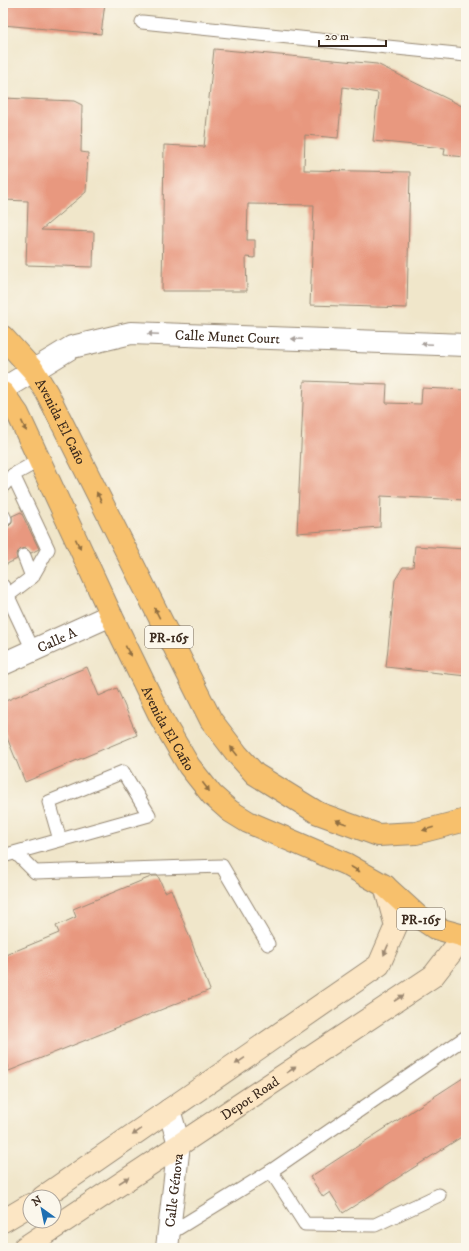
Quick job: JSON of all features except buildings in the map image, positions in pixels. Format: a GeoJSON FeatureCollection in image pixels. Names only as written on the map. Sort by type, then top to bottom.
{"type":"FeatureCollection","features":[{"type":"Feature","properties":{"kind":"main road","name":"Avenida El Caño"},"geometry":{"type":"LineString","coordinates":[[3,337],[33,370],[47,393],[211,720],[237,754],[255,774],[318,813],[378,835],[416,833],[466,820]]}},
{"type":"Feature","properties":{"kind":"main road","name":"Avenida El Caño"},"geometry":{"type":"LineString","coordinates":[[3,393],[18,414],[111,616],[161,718],[190,766],[212,795],[230,811],[248,822],[346,864],[385,886],[420,918],[435,928],[465,936]]}},
{"type":"Feature","properties":{"kind":"street","name":"Calle Munet Court"},"geometry":{"type":"LineString","coordinates":[[3,389],[72,347],[130,333],[466,345]]}},
{"type":"Feature","properties":{"kind":"street","name":"Calle A"},"geometry":{"type":"LineString","coordinates":[[3,664],[111,616]]}},
{"type":"Feature","properties":{"kind":"street"},"geometry":{"type":"LineString","coordinates":[[55,1189],[379,965],[396,926],[385,886]]}},
{"type":"Feature","properties":{"kind":"street","name":"Depot Road"},"geometry":{"type":"LineString","coordinates":[[24,1248],[433,976],[465,936]]}},
{"type":"Feature","properties":{"kind":"street","name":"Calle Génova"},"geometry":{"type":"LineString","coordinates":[[167,1241],[179,1144],[169,1110]]}},
{"type":"Feature","properties":{"kind":"street"},"geometry":{"type":"LineString","coordinates":[[3,1221],[22,1210]]}},
{"type":"Feature","properties":{"kind":"lane"},"geometry":{"type":"LineString","coordinates":[[142,22],[466,55]]}},
{"type":"Feature","properties":{"kind":"lane"},"geometry":{"type":"LineString","coordinates":[[3,486],[13,475],[40,460]]}},
{"type":"Feature","properties":{"kind":"lane"},"geometry":{"type":"LineString","coordinates":[[13,475],[48,549],[32,577],[4,593],[33,650]]}},
{"type":"Feature","properties":{"kind":"lane"},"geometry":{"type":"LineString","coordinates":[[24,556],[32,577]]}},
{"type":"Feature","properties":{"kind":"lane"},"geometry":{"type":"LineString","coordinates":[[3,856],[16,853],[149,815],[123,772],[49,802],[60,840]]}},
{"type":"Feature","properties":{"kind":"lane"},"geometry":{"type":"LineString","coordinates":[[16,853],[35,872],[222,866],[268,944]]}},
{"type":"Feature","properties":{"kind":"lane"},"geometry":{"type":"LineString","coordinates":[[167,1241],[466,1037]]}},
{"type":"Feature","properties":{"kind":"lane"},"geometry":{"type":"LineString","coordinates":[[271,1171],[305,1224],[375,1225],[439,1195]]}}]}
